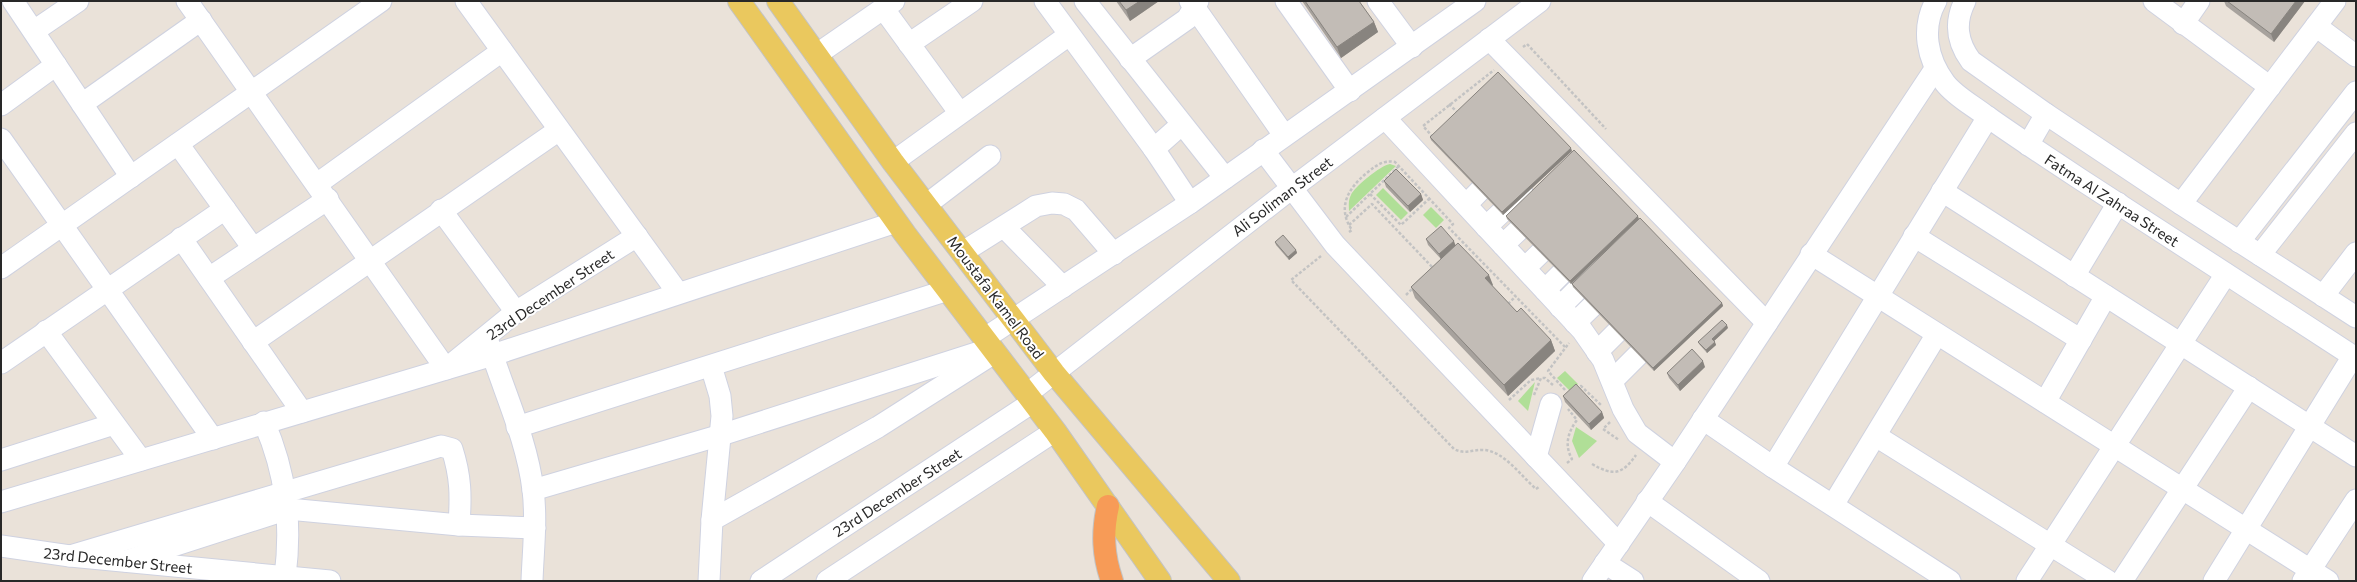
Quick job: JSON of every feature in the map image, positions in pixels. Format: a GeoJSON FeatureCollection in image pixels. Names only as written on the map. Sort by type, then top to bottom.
{"type":"FeatureCollection","features":[{"type":"Feature","properties":{"kind":"highway"},"geometry":{"type":"LineString","coordinates":[[1108,506],[1103,543],[1112,581]]}},
{"type":"Feature","properties":{"kind":"main road"},"geometry":{"type":"LineString","coordinates":[[739,1],[896,222],[1054,430],[1160,581]]}},
{"type":"Feature","properties":{"kind":"main road","name":"Moustafa Kamel Road"},"geometry":{"type":"LineString","coordinates":[[778,1],[892,162],[963,252],[1054,373],[1229,581]]}},
{"type":"Feature","properties":{"kind":"street"},"geometry":{"type":"LineString","coordinates":[[13,1],[131,177]]}},
{"type":"Feature","properties":{"kind":"street"},"geometry":{"type":"LineString","coordinates":[[34,31],[78,1]]}},
{"type":"Feature","properties":{"kind":"street"},"geometry":{"type":"LineString","coordinates":[[187,1],[371,259],[446,369]]}},
{"type":"Feature","properties":{"kind":"street"},"geometry":{"type":"LineString","coordinates":[[1,268],[381,1]]}},
{"type":"Feature","properties":{"kind":"street"},"geometry":{"type":"LineString","coordinates":[[466,1],[678,293]]}},
{"type":"Feature","properties":{"kind":"street"},"geometry":{"type":"LineString","coordinates":[[909,44],[949,8],[972,1]]}},
{"type":"Feature","properties":{"kind":"street"},"geometry":{"type":"LineString","coordinates":[[1045,1],[1154,149],[1190,203]]}},
{"type":"Feature","properties":{"kind":"street"},"geometry":{"type":"LineString","coordinates":[[1085,1],[1181,125],[1225,178]]}},
{"type":"Feature","properties":{"kind":"street"},"geometry":{"type":"LineString","coordinates":[[1286,1],[1350,92]]}},
{"type":"Feature","properties":{"kind":"street"},"geometry":{"type":"LineString","coordinates":[[1378,1],[1412,47]]}},
{"type":"Feature","properties":{"kind":"street","name":"Ali Soliman Street"},"geometry":{"type":"LineString","coordinates":[[1030,398],[1054,373],[1292,188],[1540,1]]}},
{"type":"Feature","properties":{"kind":"street","name":"Fatma Al Zahraa Street"},"geometry":{"type":"LineString","coordinates":[[1936,1],[1928,22],[1927,38],[1935,68],[1946,84],[2028,146],[2355,357]]}},
{"type":"Feature","properties":{"kind":"street"},"geometry":{"type":"LineString","coordinates":[[1965,1],[1959,13],[1959,39],[1964,51],[1982,69],[2046,114],[2239,242],[2323,296],[2352,308]]}},
{"type":"Feature","properties":{"kind":"street"},"geometry":{"type":"LineString","coordinates":[[2154,1],[2183,24],[2270,87]]}},
{"type":"Feature","properties":{"kind":"street"},"geometry":{"type":"LineString","coordinates":[[2183,24],[2199,1]]}},
{"type":"Feature","properties":{"kind":"street"},"geometry":{"type":"LineString","coordinates":[[2181,204],[2335,1]]}},
{"type":"Feature","properties":{"kind":"street"},"geometry":{"type":"LineString","coordinates":[[1130,59],[1187,19],[1194,3]]}},
{"type":"Feature","properties":{"kind":"street"},"geometry":{"type":"LineString","coordinates":[[1194,3],[1284,135]]}},
{"type":"Feature","properties":{"kind":"street"},"geometry":{"type":"LineString","coordinates":[[816,55],[889,5],[909,44],[959,112]]}},
{"type":"Feature","properties":{"kind":"street"},"geometry":{"type":"LineString","coordinates":[[712,520],[878,427],[991,346],[1013,320],[1190,203],[1284,135],[1350,92],[1412,47],[1462,5]]}},
{"type":"Feature","properties":{"kind":"street"},"geometry":{"type":"LineString","coordinates":[[82,104],[201,20]]}},
{"type":"Feature","properties":{"kind":"street"},"geometry":{"type":"LineString","coordinates":[[2316,26],[2356,56]]}},
{"type":"Feature","properties":{"kind":"street"},"geometry":{"type":"LineString","coordinates":[[892,162],[959,112],[1069,35]]}},
{"type":"Feature","properties":{"kind":"street"},"geometry":{"type":"LineString","coordinates":[[1489,39],[1672,228],[1690,259],[1713,281],[1767,323]]}},
{"type":"Feature","properties":{"kind":"street"},"geometry":{"type":"LineString","coordinates":[[209,278],[253,248],[502,51]]}},
{"type":"Feature","properties":{"kind":"street"},"geometry":{"type":"LineString","coordinates":[[1,104],[56,66]]}},
{"type":"Feature","properties":{"kind":"street"},"geometry":{"type":"LineString","coordinates":[[1500,82],[1516,67]]}},
{"type":"Feature","properties":{"kind":"street"},"geometry":{"type":"LineString","coordinates":[[1593,581],[1675,462],[1935,68]]}},
{"type":"Feature","properties":{"kind":"street"},"geometry":{"type":"LineString","coordinates":[[1523,106],[1539,90]]}},
{"type":"Feature","properties":{"kind":"street"},"geometry":{"type":"LineString","coordinates":[[2239,242],[2356,92]]}},
{"type":"Feature","properties":{"kind":"street"},"geometry":{"type":"LineString","coordinates":[[1544,127],[1559,111]]}},
{"type":"Feature","properties":{"kind":"street"},"geometry":{"type":"LineString","coordinates":[[2028,146],[2046,114]]}},
{"type":"Feature","properties":{"kind":"street"},"geometry":{"type":"LineString","coordinates":[[1773,467],[1988,117]]}},
{"type":"Feature","properties":{"kind":"street"},"geometry":{"type":"LineString","coordinates":[[1385,118],[1579,326],[1598,352],[1613,380],[1623,409],[1637,433],[1675,462]]}},
{"type":"Feature","properties":{"kind":"street"},"geometry":{"type":"LineString","coordinates":[[1154,149],[1181,125]]}},
{"type":"Feature","properties":{"kind":"street"},"geometry":{"type":"LineString","coordinates":[[253,342],[441,210],[559,130]]}},
{"type":"Feature","properties":{"kind":"street"},"geometry":{"type":"LineString","coordinates":[[2260,255],[2356,134]]}},
{"type":"Feature","properties":{"kind":"street"},"geometry":{"type":"LineString","coordinates":[[1566,150],[1582,135]]}},
{"type":"Feature","properties":{"kind":"street"},"geometry":{"type":"LineString","coordinates":[[1,139],[8,163],[61,226],[213,439]]}},
{"type":"Feature","properties":{"kind":"street"},"geometry":{"type":"LineString","coordinates":[[1422,157],[1437,142]]}},
{"type":"Feature","properties":{"kind":"street"},"geometry":{"type":"LineString","coordinates":[[178,144],[253,248]]}},
{"type":"Feature","properties":{"kind":"street"},"geometry":{"type":"LineString","coordinates":[[1263,150],[1335,245],[1619,544]]}},
{"type":"Feature","properties":{"kind":"street"},"geometry":{"type":"LineString","coordinates":[[1584,168],[1600,153]]}},
{"type":"Feature","properties":{"kind":"street"},"geometry":{"type":"LineString","coordinates":[[926,205],[990,156]]}},
{"type":"Feature","properties":{"kind":"street"},"geometry":{"type":"LineString","coordinates":[[1466,205],[1512,158]]}},
{"type":"Feature","properties":{"kind":"street"},"geometry":{"type":"LineString","coordinates":[[1443,181],[1459,166]]}},
{"type":"Feature","properties":{"kind":"street"},"geometry":{"type":"LineString","coordinates":[[1605,190],[1621,175]]}},
{"type":"Feature","properties":{"kind":"street"},"geometry":{"type":"LineString","coordinates":[[1486,227],[1535,181]]}},
{"type":"Feature","properties":{"kind":"street"},"geometry":{"type":"LineString","coordinates":[[1942,191],[2356,456]]}},
{"type":"Feature","properties":{"kind":"street"},"geometry":{"type":"LineString","coordinates":[[1626,211],[1641,195]]}},
{"type":"Feature","properties":{"kind":"street"},"geometry":{"type":"LineString","coordinates":[[1503,245],[1552,199]]}},
{"type":"Feature","properties":{"kind":"street"},"geometry":{"type":"LineString","coordinates":[[963,252],[1036,206],[1052,203],[1064,204],[1076,210],[1114,254]]}},
{"type":"Feature","properties":{"kind":"street"},"geometry":{"type":"LineString","coordinates":[[2074,276],[2118,203]]}},
{"type":"Feature","properties":{"kind":"street"},"geometry":{"type":"LineString","coordinates":[[2,361],[225,209]]}},
{"type":"Feature","properties":{"kind":"street"},"geometry":{"type":"LineString","coordinates":[[441,210],[516,312]]}},
{"type":"Feature","properties":{"kind":"street"},"geometry":{"type":"LineString","coordinates":[[1641,227],[1657,212]]}},
{"type":"Feature","properties":{"kind":"street"},"geometry":{"type":"LineString","coordinates":[[1525,268],[1574,221]]}},
{"type":"Feature","properties":{"kind":"street"},"geometry":{"type":"LineString","coordinates":[[1,502],[213,439],[264,422],[493,355],[896,222]]}},
{"type":"Feature","properties":{"kind":"street"},"geometry":{"type":"LineString","coordinates":[[1004,227],[1063,287]]}},
{"type":"Feature","properties":{"kind":"street"},"geometry":{"type":"LineString","coordinates":[[1657,243],[1672,228]]}},
{"type":"Feature","properties":{"kind":"street","name":"23rd December Street"},"geometry":{"type":"LineString","coordinates":[[446,369],[516,312],[637,236]]}},
{"type":"Feature","properties":{"kind":"street"},"geometry":{"type":"LineString","coordinates":[[1914,236],[2081,340]]}},
{"type":"Feature","properties":{"kind":"street"},"geometry":{"type":"LineString","coordinates":[[181,238],[302,412]]}},
{"type":"Feature","properties":{"kind":"street"},"geometry":{"type":"LineString","coordinates":[[1545,290],[1594,241]]}},
{"type":"Feature","properties":{"kind":"street"},"geometry":{"type":"LineString","coordinates":[[2323,296],[2356,253]]}},
{"type":"Feature","properties":{"kind":"street"},"geometry":{"type":"LineString","coordinates":[[1811,254],[2246,529],[2306,575],[2328,581]]}},
{"type":"Feature","properties":{"kind":"street"},"geometry":{"type":"LineString","coordinates":[[1560,307],[1610,258]]}},
{"type":"Feature","properties":{"kind":"street"},"geometry":{"type":"LineString","coordinates":[[1579,326],[1626,274]]}},
{"type":"Feature","properties":{"kind":"street"},"geometry":{"type":"LineString","coordinates":[[2027,581],[2226,274]]}},
{"type":"Feature","properties":{"kind":"street"},"geometry":{"type":"LineString","coordinates":[[517,427],[948,290]]}},
{"type":"Feature","properties":{"kind":"street"},"geometry":{"type":"LineString","coordinates":[[2046,402],[2106,296]]}},
{"type":"Feature","properties":{"kind":"street"},"geometry":{"type":"LineString","coordinates":[[1598,352],[1651,298]]}},
{"type":"Feature","properties":{"kind":"street"},"geometry":{"type":"LineString","coordinates":[[1613,380],[1672,321]]}},
{"type":"Feature","properties":{"kind":"street"},"geometry":{"type":"LineString","coordinates":[[46,331],[141,460]]}},
{"type":"Feature","properties":{"kind":"street"},"geometry":{"type":"LineString","coordinates":[[1834,505],[1937,334]]}},
{"type":"Feature","properties":{"kind":"street"},"geometry":{"type":"LineString","coordinates":[[486,335],[527,455],[533,490],[535,528],[532,581]]}},
{"type":"Feature","properties":{"kind":"street"},"geometry":{"type":"LineString","coordinates":[[533,490],[721,435],[991,346]]}},
{"type":"Feature","properties":{"kind":"street"},"geometry":{"type":"LineString","coordinates":[[2214,581],[2310,426],[2355,357]]}},
{"type":"Feature","properties":{"kind":"street"},"geometry":{"type":"LineString","coordinates":[[709,581],[712,520],[721,435],[720,396],[711,366]]}},
{"type":"Feature","properties":{"kind":"street"},"geometry":{"type":"LineString","coordinates":[[2122,581],[2249,388]]}},
{"type":"Feature","properties":{"kind":"street"},"geometry":{"type":"LineString","coordinates":[[1536,457],[1554,397]]}},
{"type":"Feature","properties":{"kind":"street","name":"23rd December Street"},"geometry":{"type":"LineString","coordinates":[[761,581],[1030,398]]}},
{"type":"Feature","properties":{"kind":"street"},"geometry":{"type":"LineString","coordinates":[[1703,418],[1773,467],[1950,581]]}},
{"type":"Feature","properties":{"kind":"street"},"geometry":{"type":"LineString","coordinates":[[264,422],[278,458],[287,500],[288,547],[285,577]]}},
{"type":"Feature","properties":{"kind":"street"},"geometry":{"type":"LineString","coordinates":[[1,460],[114,424]]}},
{"type":"Feature","properties":{"kind":"street"},"geometry":{"type":"LineString","coordinates":[[827,581],[1054,430]]}},
{"type":"Feature","properties":{"kind":"street"},"geometry":{"type":"LineString","coordinates":[[1876,436],[2108,581]]}},
{"type":"Feature","properties":{"kind":"street"},"geometry":{"type":"LineString","coordinates":[[126,561],[287,500],[441,446],[452,449],[462,488],[459,524]]}},
{"type":"Feature","properties":{"kind":"street"},"geometry":{"type":"LineString","coordinates":[[70,556],[287,500],[459,524],[535,528]]}},
{"type":"Feature","properties":{"kind":"street"},"geometry":{"type":"LineString","coordinates":[[2306,575],[2356,500]]}},
{"type":"Feature","properties":{"kind":"street"},"geometry":{"type":"LineString","coordinates":[[1648,501],[1759,581]]}},
{"type":"Feature","properties":{"kind":"street","name":"23rd December Street"},"geometry":{"type":"LineString","coordinates":[[1,546],[70,556],[330,581]]}},
{"type":"Feature","properties":{"kind":"street"},"geometry":{"type":"LineString","coordinates":[[1605,563],[1633,581]]}},
{"type":"Feature","properties":{"kind":"path"},"geometry":{"type":"LineString","coordinates":[[1541,378],[1538,381],[1577,420],[1569,433],[1567,442],[1572,458],[1536,489],[1497,454],[1486,450],[1463,453],[1454,449],[1291,280],[1352,230],[1346,218],[1345,199],[1352,186],[1380,163],[1390,161],[1400,165],[1453,224],[1449,228],[1565,347]]}},
{"type":"Feature","properties":{"kind":"path"},"geometry":{"type":"LineString","coordinates":[[1346,218],[1400,165]]}},
{"type":"Feature","properties":{"kind":"path"},"geometry":{"type":"LineString","coordinates":[[1370,194],[1401,225],[1430,198]]}},
{"type":"Feature","properties":{"kind":"path"},"geometry":{"type":"LineString","coordinates":[[1349,225],[1372,204],[1434,268],[1429,274]]}},
{"type":"Feature","properties":{"kind":"path"},"geometry":{"type":"LineString","coordinates":[[1412,300],[1406,294],[1417,284]]}},
{"type":"Feature","properties":{"kind":"path"},"geometry":{"type":"LineString","coordinates":[[1506,306],[1516,296]]}},
{"type":"Feature","properties":{"kind":"path"},"geometry":{"type":"LineString","coordinates":[[1554,397],[1548,371],[1579,326]]}},
{"type":"Feature","properties":{"kind":"path"},"geometry":{"type":"LineString","coordinates":[[1509,400],[1531,380],[1541,378],[1547,379],[1554,397]]}},
{"type":"Feature","properties":{"kind":"path"},"geometry":{"type":"LineString","coordinates":[[1576,391],[1581,386],[1603,407]]}},
{"type":"Feature","properties":{"kind":"path"},"geometry":{"type":"LineString","coordinates":[[1504,395],[1514,405]]}},
{"type":"Feature","properties":{"kind":"path"},"geometry":{"type":"LineString","coordinates":[[1613,418],[1603,429],[1621,441]]}},
{"type":"Feature","properties":{"kind":"path"},"geometry":{"type":"LineString","coordinates":[[1592,464],[1601,469],[1617,472],[1628,467],[1638,452],[1632,448]]}},
{"type":"Feature","properties":{"kind":"green space"},"geometry":{"type":"Polygon","coordinates":[[[1390,164],[1396,166],[1349,211],[1349,199],[1353,191],[1374,172],[1390,164]]]}},
{"type":"Feature","properties":{"kind":"green space"},"geometry":{"type":"Polygon","coordinates":[[[1383,188],[1408,213],[1401,220],[1376,195],[1383,188]]]}},
{"type":"Feature","properties":{"kind":"green space"},"geometry":{"type":"Polygon","coordinates":[[[1431,207],[1444,220],[1436,228],[1423,215],[1431,207]]]}},
{"type":"Feature","properties":{"kind":"green space"},"geometry":{"type":"Polygon","coordinates":[[[1565,371],[1578,384],[1570,391],[1557,378],[1565,371]]]}},
{"type":"Feature","properties":{"kind":"green space"},"geometry":{"type":"Polygon","coordinates":[[[1535,382],[1528,411],[1518,401],[1535,382]]]}},
{"type":"Feature","properties":{"kind":"green space"},"geometry":{"type":"Polygon","coordinates":[[[1576,427],[1597,441],[1579,458],[1572,441],[1576,427]]]}},
{"type":"Feature","properties":{"kind":"building"},"geometry":{"type":"Polygon","coordinates":[[[1119,1],[1140,1],[1126,10],[1119,1]]]}},
{"type":"Feature","properties":{"kind":"building"},"geometry":{"type":"Polygon","coordinates":[[[1305,1],[1359,1],[1374,22],[1337,47],[1305,1]]]}},
{"type":"Feature","properties":{"kind":"building"},"geometry":{"type":"Polygon","coordinates":[[[2227,1],[2296,1],[2271,34],[2227,1]]]}},
{"type":"Feature","properties":{"kind":"building"},"geometry":{"type":"Polygon","coordinates":[[[1498,72],[1571,148],[1502,212],[1430,137],[1498,72]]]}},
{"type":"Feature","properties":{"kind":"building"},"geometry":{"type":"Polygon","coordinates":[[[1574,150],[1638,216],[1570,281],[1506,216],[1574,150]]]}},
{"type":"Feature","properties":{"kind":"building"},"geometry":{"type":"Polygon","coordinates":[[[1396,169],[1421,194],[1408,206],[1384,181],[1396,169]]]}},
{"type":"Feature","properties":{"kind":"building"},"geometry":{"type":"Polygon","coordinates":[[[1640,218],[1722,303],[1653,368],[1572,284],[1640,218]]]}},
{"type":"Feature","properties":{"kind":"building"},"geometry":{"type":"Polygon","coordinates":[[[1441,226],[1454,241],[1439,254],[1426,239],[1441,226]]]}},
{"type":"Feature","properties":{"kind":"building"},"geometry":{"type":"Polygon","coordinates":[[[1283,235],[1296,250],[1288,257],[1275,242],[1283,235]]]}},
{"type":"Feature","properties":{"kind":"building"},"geometry":{"type":"Polygon","coordinates":[[[1458,243],[1489,275],[1485,278],[1517,312],[1521,308],[1551,340],[1504,385],[1411,287],[1458,243]]]}},
{"type":"Feature","properties":{"kind":"building"},"geometry":{"type":"Polygon","coordinates":[[[1722,320],[1727,325],[1712,339],[1715,342],[1706,350],[1698,342],[1722,320]]]}},
{"type":"Feature","properties":{"kind":"building"},"geometry":{"type":"Polygon","coordinates":[[[1692,349],[1703,361],[1678,385],[1667,373],[1692,349]]]}},
{"type":"Feature","properties":{"kind":"building"},"geometry":{"type":"Polygon","coordinates":[[[1576,384],[1602,412],[1589,424],[1563,396],[1576,384]]]}}]}
